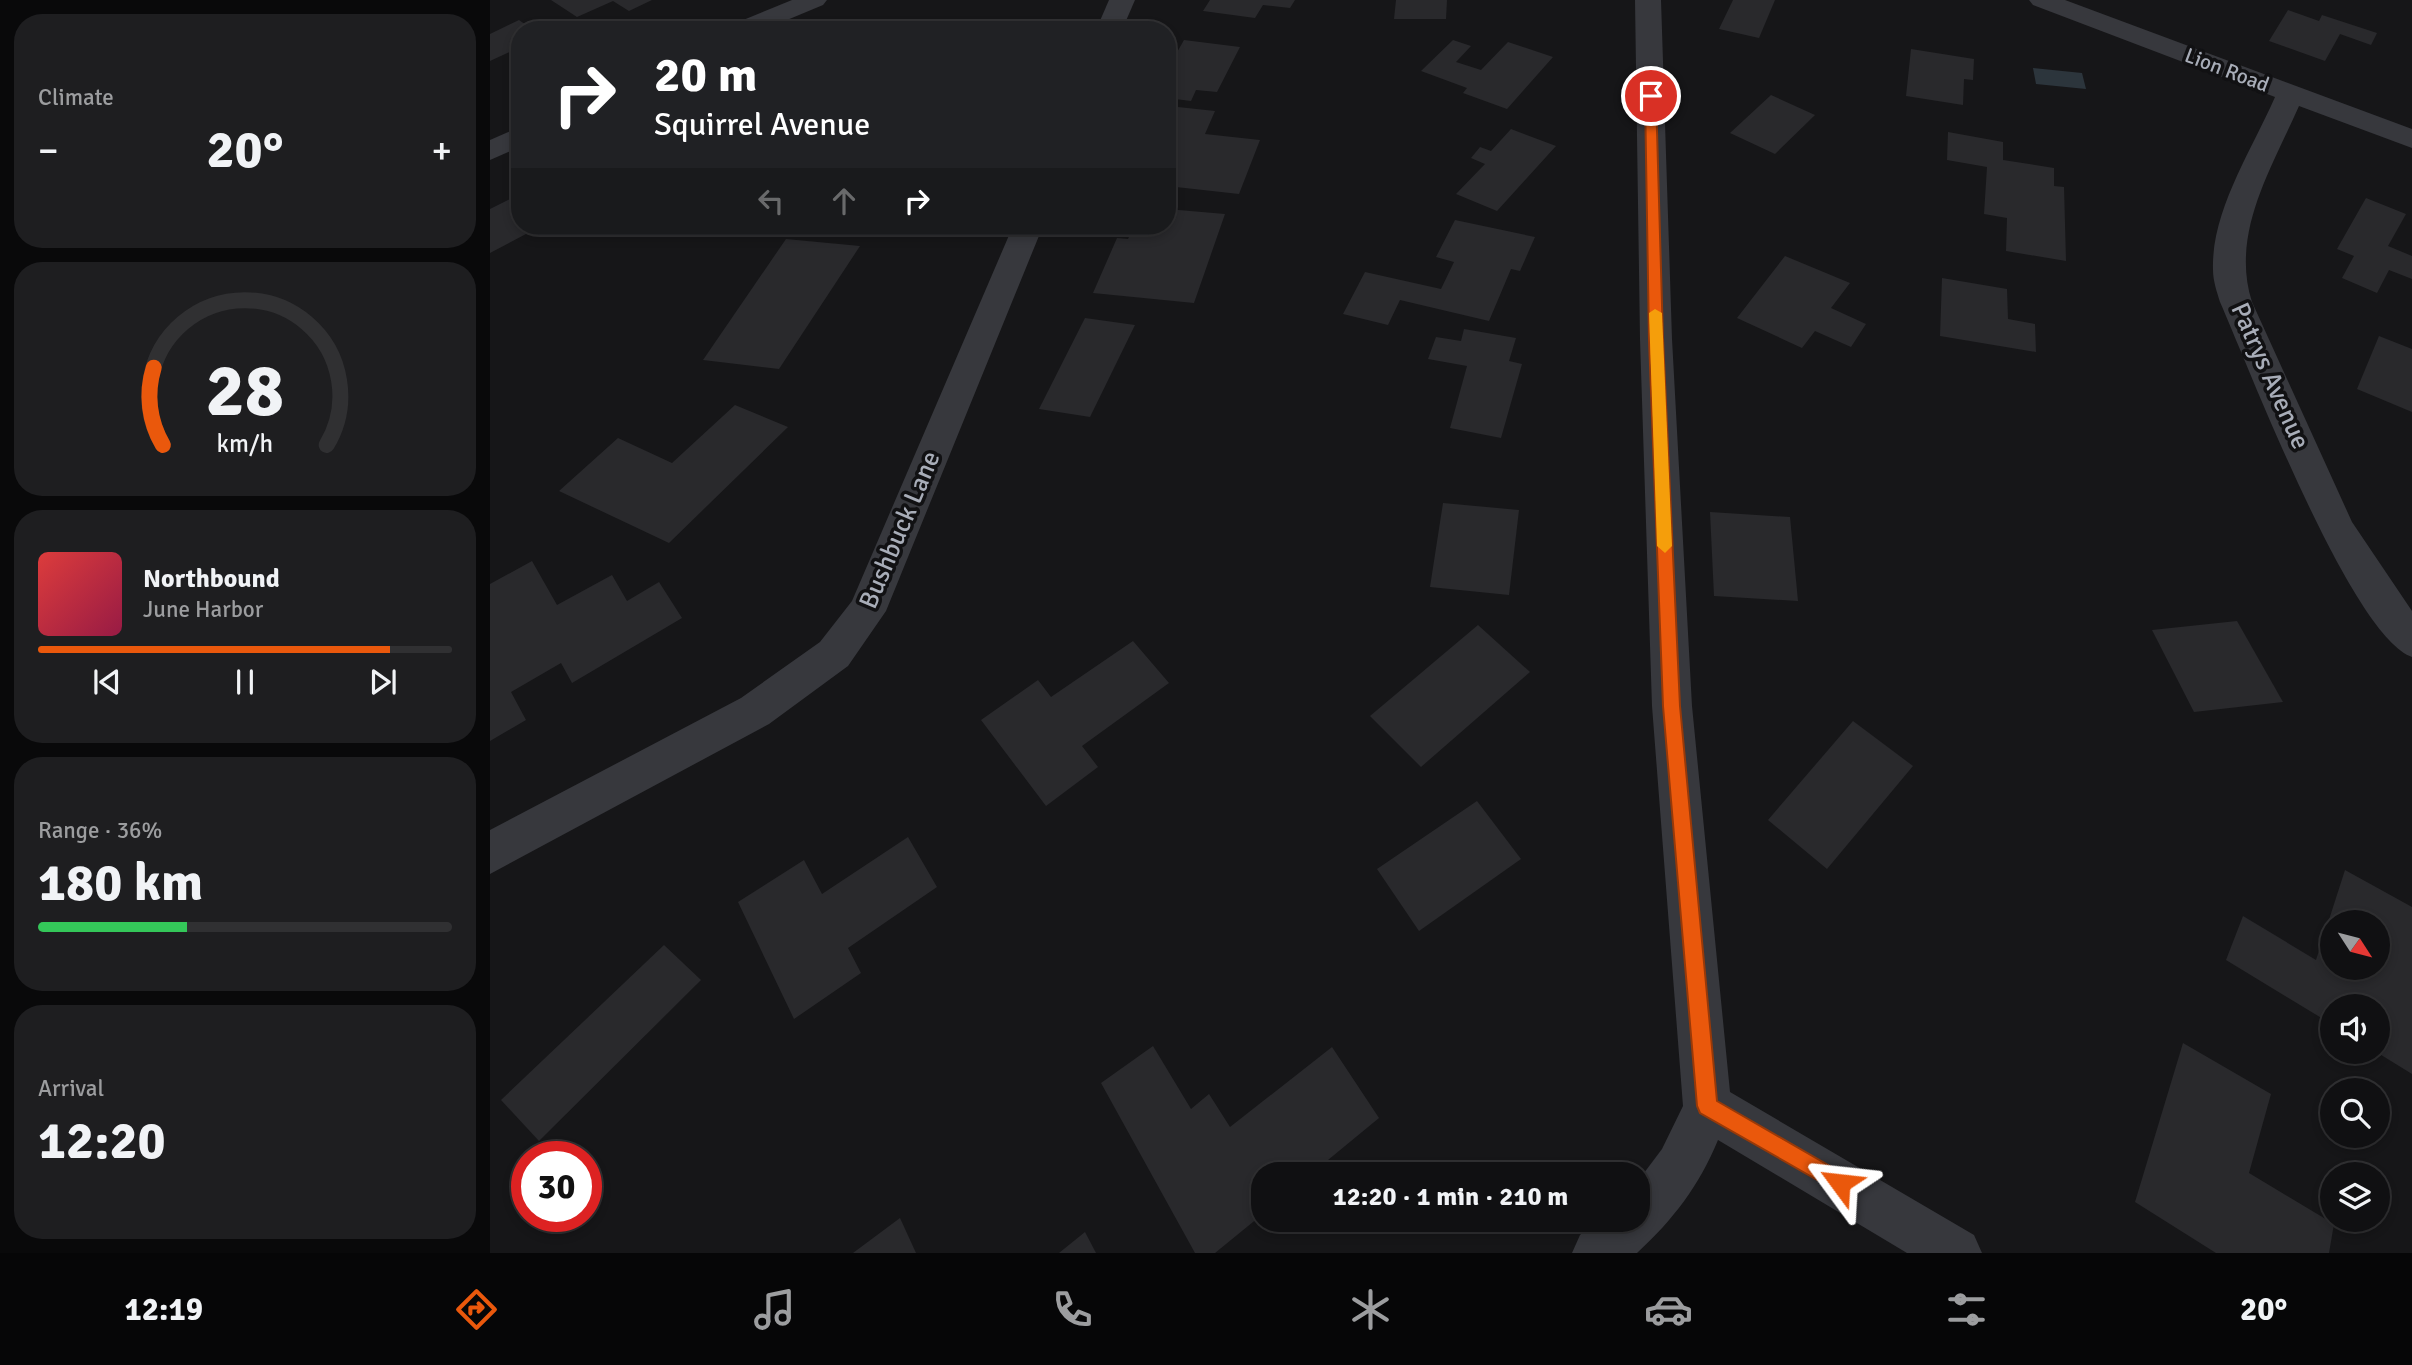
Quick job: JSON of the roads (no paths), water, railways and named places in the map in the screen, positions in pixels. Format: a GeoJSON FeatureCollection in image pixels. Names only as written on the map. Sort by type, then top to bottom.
{"type":"FeatureCollection","features":[{"type":"Feature","properties":{"kind":"street"},"geometry":{"type":"LineString","coordinates":[[762,21],[814,0]]}},
{"type":"Feature","properties":{"kind":"street"},"geometry":{"type":"LineString","coordinates":[[1113,21],[1122,0]]}},
{"type":"Feature","properties":{"kind":"street"},"geometry":{"type":"LineString","coordinates":[[1648,0],[1656,339],[1672,706],[1707,1106],[1688,1156],[1670,1185],[1650,1206]]}},
{"type":"Feature","properties":{"kind":"street","name":"Lion Road"},"geometry":{"type":"LineString","coordinates":[[2042,0],[2412,139]]}},
{"type":"Feature","properties":{"kind":"street","name":"Patrys Avenue"},"geometry":{"type":"LineString","coordinates":[[2290,95],[2237,218],[2228,273],[2236,302],[2337,530],[2383,603],[2412,640]]}},
{"type":"Feature","properties":{"kind":"street"},"geometry":{"type":"LineString","coordinates":[[490,151],[511,140]]}},
{"type":"Feature","properties":{"kind":"street","name":"Bushbuck Lane"},"geometry":{"type":"LineString","coordinates":[[490,853],[755,711],[834,654],[867,611],[1024,235]]}},
{"type":"Feature","properties":{"kind":"street"},"geometry":{"type":"LineString","coordinates":[[1707,1106],[1956,1253]]}},
{"type":"Feature","properties":{"kind":"street"},"geometry":{"type":"LineString","coordinates":[[1598,1253],[1622,1232]]}}]}
